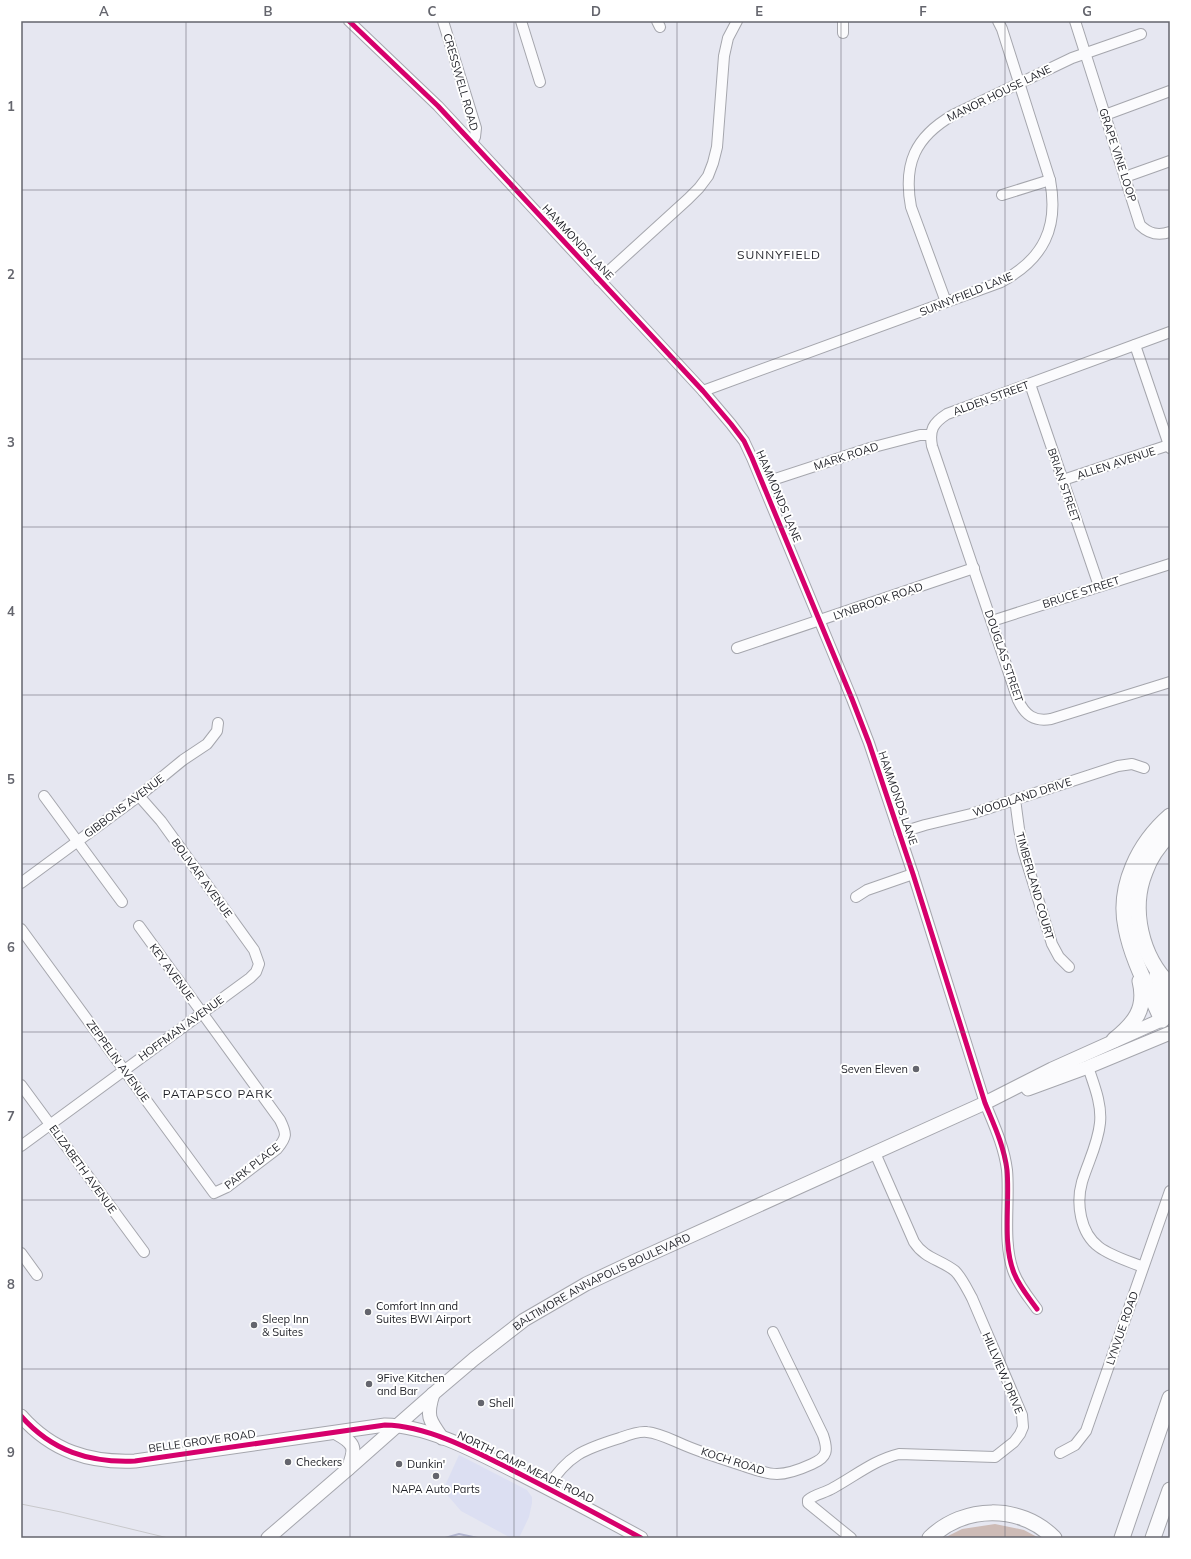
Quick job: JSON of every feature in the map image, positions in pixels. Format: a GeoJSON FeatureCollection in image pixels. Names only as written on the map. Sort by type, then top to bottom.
{"type":"FeatureCollection","features":[{"type":"Feature","properties":{"kind":"highway"},"geometry":{"type":"LineString","coordinates":[[1114,1040],[1129,1028],[1140,1011],[1142,1000],[1142,988],[1125,927],[1125,898],[1127,882],[1140,851],[1149,838],[1170,816]]}},
{"type":"Feature","properties":{"kind":"highway"},"geometry":{"type":"LineString","coordinates":[[1168,1017],[1152,962],[1145,947],[1138,904],[1144,873],[1152,856],[1160,844],[1170,834]]}},
{"type":"Feature","properties":{"kind":"highway"},"geometry":{"type":"LineString","coordinates":[[1135,959],[1168,1017]]}},
{"type":"Feature","properties":{"kind":"highway"},"geometry":{"type":"LineString","coordinates":[[1152,962],[1170,985]]}},
{"type":"Feature","properties":{"kind":"highway"},"geometry":{"type":"LineString","coordinates":[[1122,1538],[1170,1398]]}},
{"type":"Feature","properties":{"kind":"highway"},"geometry":{"type":"LineString","coordinates":[[1153,1538],[1170,1490]]}},
{"type":"Feature","properties":{"kind":"highway"},"geometry":{"type":"LineString","coordinates":[[930,1538],[950,1523],[963,1517],[995,1513],[1010,1514],[1026,1519],[1054,1538]]}},
{"type":"Feature","properties":{"kind":"main road","name":"BALTIMORE ANNAPOLIS BOULEVARD"},"geometry":{"type":"LineString","coordinates":[[268,1538],[474,1359],[524,1320],[562,1297],[635,1262],[985,1104],[1052,1069],[1168,1017]]}},
{"type":"Feature","properties":{"kind":"main road","name":"BALTIMORE ANNAPOLIS BOULEVARD"},"geometry":{"type":"LineString","coordinates":[[985,1104],[1088,1067],[1170,1033]]}},
{"type":"Feature","properties":{"kind":"main road"},"geometry":{"type":"LineString","coordinates":[[433,1394],[428,1414],[430,1421],[442,1438]]}},
{"type":"Feature","properties":{"kind":"main road","name":"BELLE GROVE ROAD"},"geometry":{"type":"LineString","coordinates":[[21,1416],[47,1440],[65,1450],[98,1460],[115,1462],[135,1461],[385,1425],[398,1426]]}},
{"type":"Feature","properties":{"kind":"main road","name":"NORTH CAMP MEADE ROAD"},"geometry":{"type":"LineString","coordinates":[[398,1426],[442,1438],[478,1453],[641,1538]]}},
{"type":"Feature","properties":{"kind":"main road"},"geometry":{"type":"LineString","coordinates":[[336,1433],[348,1440],[354,1449],[348,1469]]}},
{"type":"Feature","properties":{"kind":"street","name":"HAMMONDS LANE"},"geometry":{"type":"LineString","coordinates":[[349,21],[412,80],[472,142],[703,391],[744,441],[763,483],[869,743],[913,874],[985,1104],[1004,1151],[1007,1170],[1010,1257],[1016,1278],[1037,1309]]}},
{"type":"Feature","properties":{"kind":"street","name":"CRESSWELL ROAD"},"geometry":{"type":"LineString","coordinates":[[443,21],[476,128],[476,137],[472,142]]}},
{"type":"Feature","properties":{"kind":"street"},"geometry":{"type":"LineString","coordinates":[[521,21],[540,82]]}},
{"type":"Feature","properties":{"kind":"street"},"geometry":{"type":"LineString","coordinates":[[599,280],[688,199],[708,176],[717,147],[724,56],[728,38],[737,21]]}},
{"type":"Feature","properties":{"kind":"street"},"geometry":{"type":"LineString","coordinates":[[843,21],[844,33]]}},
{"type":"Feature","properties":{"kind":"street","name":"SUNNYFIELD LANE"},"geometry":{"type":"LineString","coordinates":[[703,391],[1002,282],[1015,275],[1038,254],[1046,241],[1051,224],[1054,210],[1053,196],[1050,180],[1002,29],[998,21]]}},
{"type":"Feature","properties":{"kind":"street","name":"GRAPE VINE LOOP"},"geometry":{"type":"LineString","coordinates":[[1075,21],[1140,225],[1145,230],[1153,234],[1170,232]]}},
{"type":"Feature","properties":{"kind":"street","name":"MANOR HOUSE LANE"},"geometry":{"type":"LineString","coordinates":[[946,302],[910,207],[907,182],[913,156],[921,143],[930,131],[940,122],[1057,65],[1141,34]]}},
{"type":"Feature","properties":{"kind":"street"},"geometry":{"type":"LineString","coordinates":[[1105,115],[1170,91]]}},
{"type":"Feature","properties":{"kind":"street"},"geometry":{"type":"LineString","coordinates":[[1124,177],[1170,161]]}},
{"type":"Feature","properties":{"kind":"street"},"geometry":{"type":"LineString","coordinates":[[1002,195],[1050,180]]}},
{"type":"Feature","properties":{"kind":"street","name":"ALDEN STREET"},"geometry":{"type":"LineString","coordinates":[[930,435],[940,418],[947,414],[1170,332]]}},
{"type":"Feature","properties":{"kind":"street"},"geometry":{"type":"LineString","coordinates":[[1135,345],[1170,446]]}},
{"type":"Feature","properties":{"kind":"street","name":"BRIAN STREET"},"geometry":{"type":"LineString","coordinates":[[1030,384],[1099,586]]}},
{"type":"Feature","properties":{"kind":"street","name":"MARK ROAD"},"geometry":{"type":"LineString","coordinates":[[763,483],[883,444],[920,435],[930,435]]}},
{"type":"Feature","properties":{"kind":"street"},"geometry":{"type":"LineString","coordinates":[[930,435],[932,446],[974,568]]}},
{"type":"Feature","properties":{"kind":"street","name":"ALLEN AVENUE"},"geometry":{"type":"LineString","coordinates":[[1063,480],[1170,446]]}},
{"type":"Feature","properties":{"kind":"street","name":"BRUCE STREET"},"geometry":{"type":"LineString","coordinates":[[992,621],[1170,564]]}},
{"type":"Feature","properties":{"kind":"street","name":"LYNBROOK ROAD"},"geometry":{"type":"LineString","coordinates":[[737,648],[974,568]]}},
{"type":"Feature","properties":{"kind":"street","name":"DOUGLAS STREET"},"geometry":{"type":"LineString","coordinates":[[974,568],[1018,700],[1022,708],[1034,719],[1051,719],[1170,682]]}},
{"type":"Feature","properties":{"kind":"street","name":"GIBBONS AVENUE"},"geometry":{"type":"LineString","coordinates":[[21,883],[139,796],[183,760],[207,744],[217,731],[218,723]]}},
{"type":"Feature","properties":{"kind":"street","name":"WOODLAND DRIVE"},"geometry":{"type":"LineString","coordinates":[[899,833],[924,825],[971,814],[1118,766],[1132,764],[1144,768]]}},
{"type":"Feature","properties":{"kind":"street"},"geometry":{"type":"LineString","coordinates":[[44,796],[122,902]]}},
{"type":"Feature","properties":{"kind":"street","name":"BOLIVAR AVENUE"},"geometry":{"type":"LineString","coordinates":[[139,796],[162,821],[254,950],[259,964]]}},
{"type":"Feature","properties":{"kind":"street","name":"TIMBERLAND COURT"},"geometry":{"type":"LineString","coordinates":[[1016,799],[1018,829],[1023,850],[1052,944],[1059,957],[1069,967]]}},
{"type":"Feature","properties":{"kind":"street"},"geometry":{"type":"LineString","coordinates":[[856,897],[867,890],[913,874]]}},
{"type":"Feature","properties":{"kind":"street","name":"KEY AVENUE"},"geometry":{"type":"LineString","coordinates":[[139,926],[280,1120],[286,1135]]}},
{"type":"Feature","properties":{"kind":"street","name":"ZEPPELIN AVENUE"},"geometry":{"type":"LineString","coordinates":[[21,929],[214,1194]]}},
{"type":"Feature","properties":{"kind":"street","name":"HOFFMAN AVENUE"},"geometry":{"type":"LineString","coordinates":[[21,1146],[250,978],[256,972],[259,964]]}},
{"type":"Feature","properties":{"kind":"street"},"geometry":{"type":"LineString","coordinates":[[1088,1067],[1097,1096],[1100,1110],[1100,1123],[1098,1139],[1082,1183],[1079,1199],[1080,1214],[1090,1237],[1097,1246],[1108,1253],[1143,1267]]}},
{"type":"Feature","properties":{"kind":"street","name":"ELIZABETH AVENUE"},"geometry":{"type":"LineString","coordinates":[[21,1085],[144,1252]]}},
{"type":"Feature","properties":{"kind":"street","name":"PARK PLACE"},"geometry":{"type":"LineString","coordinates":[[214,1194],[227,1187],[277,1150],[286,1135]]}},
{"type":"Feature","properties":{"kind":"street","name":"HILLVIEW DRIVE"},"geometry":{"type":"LineString","coordinates":[[850,1538],[808,1502],[808,1500],[832,1489],[881,1460],[899,1454],[996,1457],[1014,1442],[1023,1427],[1022,1415],[968,1291],[956,1272],[924,1254],[914,1242],[875,1153]]}},
{"type":"Feature","properties":{"kind":"street","name":"LYNVUE ROAD"},"geometry":{"type":"LineString","coordinates":[[1060,1454],[1075,1445],[1086,1432],[1170,1191]]}},
{"type":"Feature","properties":{"kind":"street"},"geometry":{"type":"LineString","coordinates":[[21,1253],[37,1275]]}},
{"type":"Feature","properties":{"kind":"street","name":"KOCH ROAD"},"geometry":{"type":"LineString","coordinates":[[547,1488],[557,1472],[580,1453],[593,1446],[638,1432],[659,1435],[701,1452],[762,1472],[776,1474],[785,1473],[801,1469],[815,1462],[823,1456],[827,1450],[826,1444],[773,1332]]}},
{"type":"Feature","properties":{"kind":"shaded area"},"geometry":{"type":"Polygon","coordinates":[[[459,1455],[527,1490],[532,1497],[532,1503],[529,1517],[519,1538],[511,1538],[461,1511],[443,1490],[459,1455]]]}},
{"type":"Feature","properties":{"kind":"shaded area"},"geometry":{"type":"Polygon","coordinates":[[[995,1524],[1024,1530],[1039,1538],[944,1538],[962,1529],[995,1524]]]}},
{"type":"Feature","properties":{"kind":"waterway"},"geometry":{"type":"LineString","coordinates":[[445,1538],[459,1534],[478,1538]]}},
{"type":"Feature","properties":{"kind":"tram line"},"geometry":{"type":"LineString","coordinates":[[21,1504],[61,1512],[168,1538]]}},
{"type":"Feature","properties":{"kind":"cycle path"},"geometry":{"type":"LineString","coordinates":[[349,21],[438,106],[703,391],[744,441],[869,743],[913,874],[985,1103],[1001,1144],[1006,1161],[1008,1182],[1007,1236],[1010,1261],[1014,1273],[1024,1292],[1037,1309]]}},
{"type":"Feature","properties":{"kind":"cycle path"},"geometry":{"type":"LineString","coordinates":[[21,1416],[45,1438],[59,1446],[87,1457],[118,1461],[135,1461],[385,1425],[420,1430],[455,1442],[472,1450],[641,1538]]}},
{"type":"Feature","properties":{"kind":"place","name":"Seven Eleven"},"geometry":{"type":"Point","coordinates":[916,1069]}},
{"type":"Feature","properties":{"kind":"place","name":"Comfort Inn and Suites BWI Airport"},"geometry":{"type":"Point","coordinates":[368,1312]}},
{"type":"Feature","properties":{"kind":"place","name":"Sleep Inn & Suites"},"geometry":{"type":"Point","coordinates":[254,1325]}},
{"type":"Feature","properties":{"kind":"place","name":"9Five Kitchen and Bar"},"geometry":{"type":"Point","coordinates":[369,1384]}},
{"type":"Feature","properties":{"kind":"place","name":"Shell"},"geometry":{"type":"Point","coordinates":[481,1403]}},
{"type":"Feature","properties":{"kind":"place","name":"Checkers"},"geometry":{"type":"Point","coordinates":[288,1462]}},
{"type":"Feature","properties":{"kind":"place","name":"Dunkin'"},"geometry":{"type":"Point","coordinates":[399,1464]}},
{"type":"Feature","properties":{"kind":"place","name":"NAPA Auto Parts"},"geometry":{"type":"Point","coordinates":[436,1476]}},
{"type":"Feature","properties":{"kind":"district","name":"SUNNYFIELD"},"geometry":{"type":"Point","coordinates":[779,254]}},
{"type":"Feature","properties":{"kind":"district","name":"PATAPSCO PARK"},"geometry":{"type":"Point","coordinates":[218,1093]}}]}
